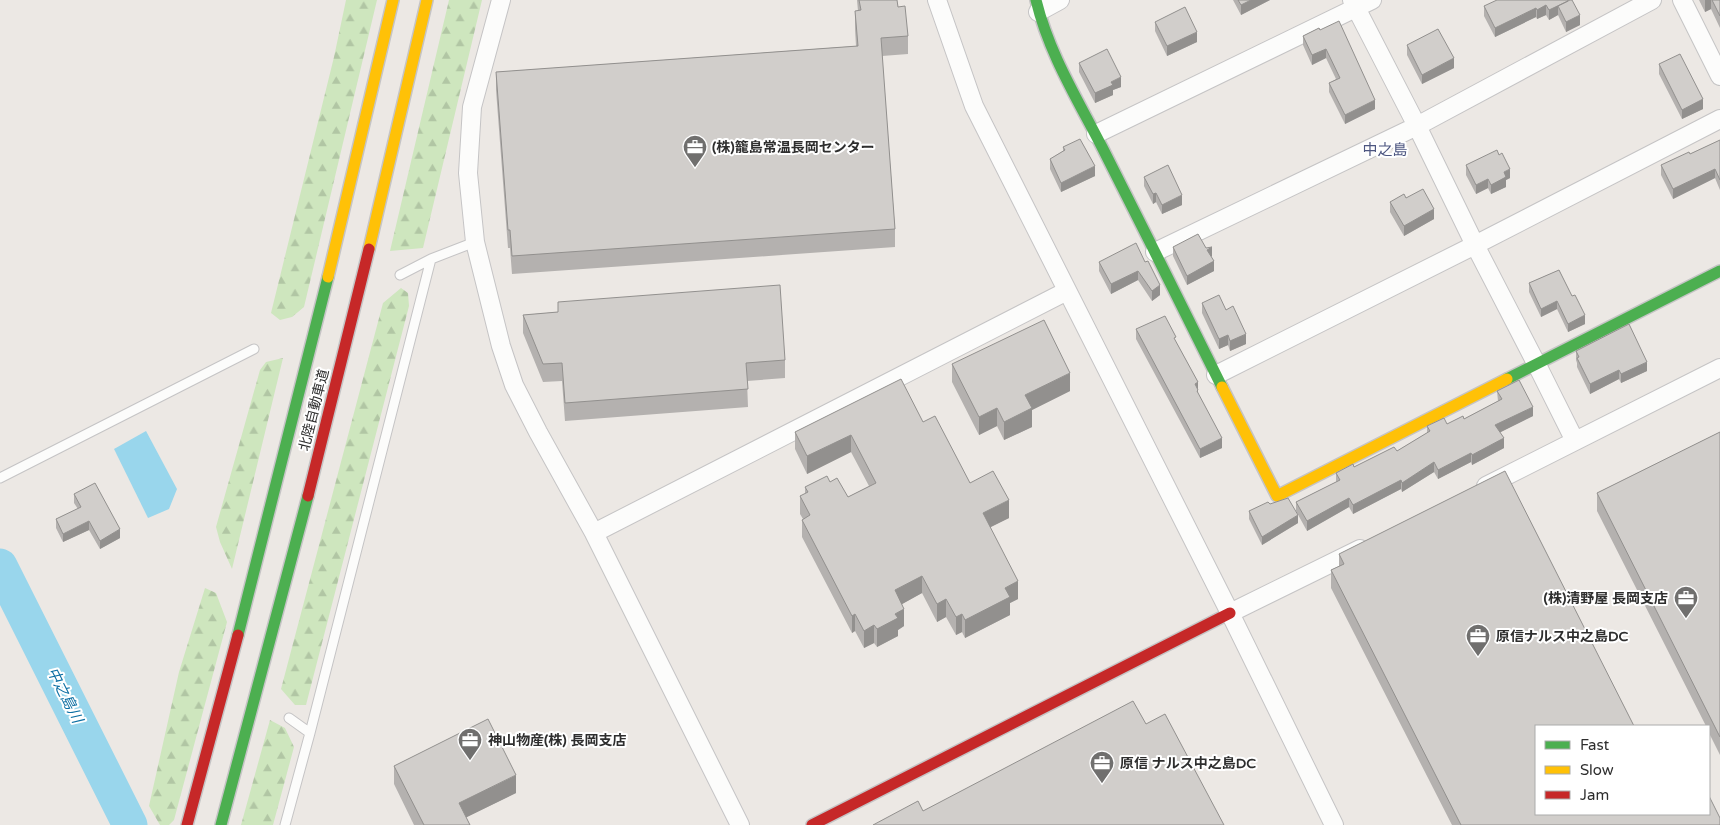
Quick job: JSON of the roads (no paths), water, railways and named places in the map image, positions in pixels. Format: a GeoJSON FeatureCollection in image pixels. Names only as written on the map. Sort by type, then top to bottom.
{"type":"FeatureCollection","features":[{"type":"Feature","properties":{"kind":"main road","name":"北陸自動車道"},"geometry":{"type":"LineString","coordinates":[[187,825],[232,663],[317,325],[393,0]]}},
{"type":"Feature","properties":{"kind":"main road","name":"北陸自動車道"},"geometry":{"type":"LineString","coordinates":[[221,825],[308,500],[366,264],[427,0]]}},
{"type":"Feature","properties":{"kind":"main road"},"geometry":{"type":"LineString","coordinates":[[1037,6],[1054,56],[1096,134],[1277,496],[1720,271]]}},
{"type":"Feature","properties":{"kind":"main road"},"geometry":{"type":"LineString","coordinates":[[812,825],[1230,613]]}},
{"type":"Feature","properties":{"kind":"street"},"geometry":{"type":"LineString","coordinates":[[501,0],[472,107],[468,173],[475,242],[501,346],[514,385],[594,534],[740,825]]}},
{"type":"Feature","properties":{"kind":"street"},"geometry":{"type":"LineString","coordinates":[[937,0],[974,106],[1230,613],[1334,825]]}},
{"type":"Feature","properties":{"kind":"street"},"geometry":{"type":"LineString","coordinates":[[1037,6],[1060,0]]}},
{"type":"Feature","properties":{"kind":"street"},"geometry":{"type":"LineString","coordinates":[[1096,134],[1354,4],[1372,0]]}},
{"type":"Feature","properties":{"kind":"street"},"geometry":{"type":"LineString","coordinates":[[1154,252],[1417,126],[1652,0]]}},
{"type":"Feature","properties":{"kind":"street"},"geometry":{"type":"LineString","coordinates":[[1682,0],[1720,76]]}},
{"type":"Feature","properties":{"kind":"street"},"geometry":{"type":"LineString","coordinates":[[1354,4],[1575,442]]}},
{"type":"Feature","properties":{"kind":"street"},"geometry":{"type":"LineString","coordinates":[[1216,375],[1720,119]]}},
{"type":"Feature","properties":{"kind":"street"},"geometry":{"type":"LineString","coordinates":[[594,534],[1067,291]]}},
{"type":"Feature","properties":{"kind":"street"},"geometry":{"type":"LineString","coordinates":[[1469,494],[1720,368]]}},
{"type":"Feature","properties":{"kind":"street"},"geometry":{"type":"LineString","coordinates":[[1230,613],[1372,543]]}},
{"type":"Feature","properties":{"kind":"lane"},"geometry":{"type":"LineString","coordinates":[[400,275],[431,259],[475,242]]}},
{"type":"Feature","properties":{"kind":"lane"},"geometry":{"type":"LineString","coordinates":[[284,825],[310,733],[431,259]]}},
{"type":"Feature","properties":{"kind":"lane"},"geometry":{"type":"LineString","coordinates":[[0,478],[254,349]]}},
{"type":"Feature","properties":{"kind":"lane"},"geometry":{"type":"LineString","coordinates":[[289,718],[310,733]]}},
{"type":"Feature","properties":{"kind":"water"},"geometry":{"type":"Polygon","coordinates":[[[146,431],[177,489],[169,509],[148,518],[114,449],[146,431]]]}},
{"type":"Feature","properties":{"kind":"waterway","name":"中之島川"},"geometry":{"type":"LineString","coordinates":[[0,566],[130,825]]}},
{"type":"Feature","properties":{"kind":"place","name":"(株)籠島常温長岡センター"},"geometry":{"type":"Point","coordinates":[695,168]}},
{"type":"Feature","properties":{"kind":"place","name":"(株)清野屋 長岡支店"},"geometry":{"type":"Point","coordinates":[1686,619]}},
{"type":"Feature","properties":{"kind":"place","name":"原信ナルス中之島DC"},"geometry":{"type":"Point","coordinates":[1478,657]}},
{"type":"Feature","properties":{"kind":"place","name":"神山物産(株) 長岡支店"},"geometry":{"type":"Point","coordinates":[470,761]}},
{"type":"Feature","properties":{"kind":"place","name":"原信 ナルス中之島DC"},"geometry":{"type":"Point","coordinates":[1102,784]}},
{"type":"Feature","properties":{"kind":"district","name":"中之島"},"geometry":{"type":"Point","coordinates":[1385,150]}}]}
